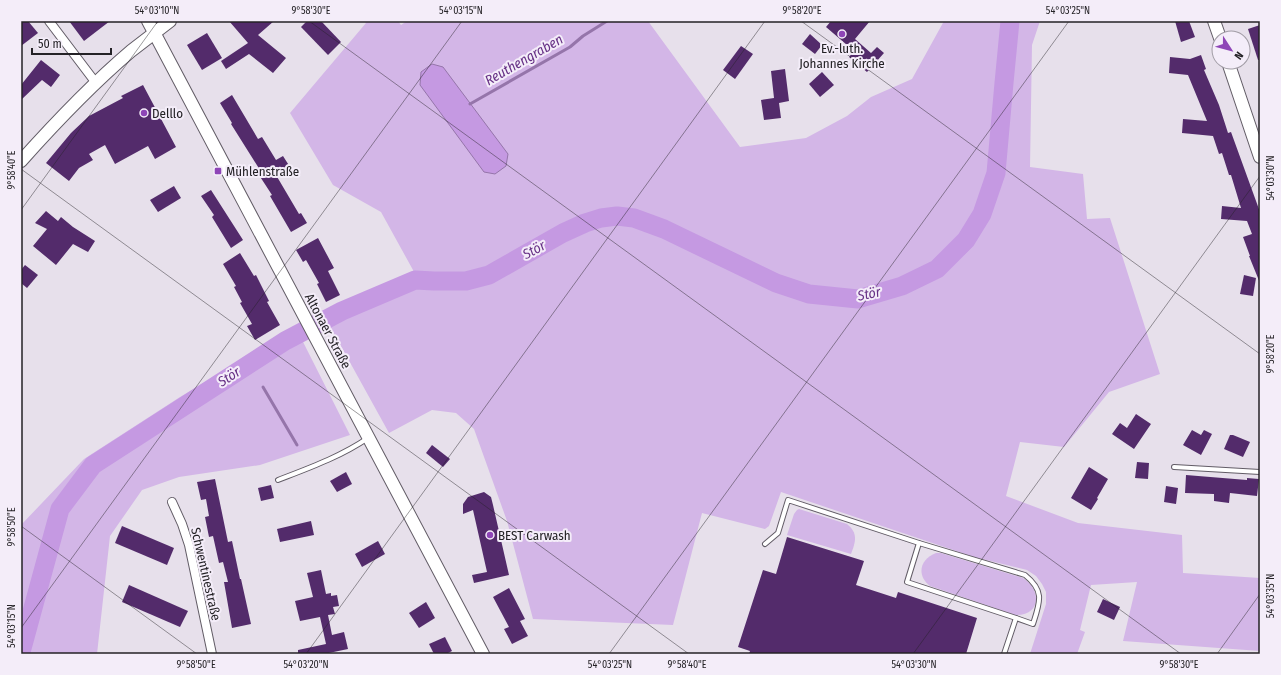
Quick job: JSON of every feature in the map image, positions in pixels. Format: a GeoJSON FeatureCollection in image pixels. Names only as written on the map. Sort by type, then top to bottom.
{"type":"FeatureCollection","features":[{"type":"Feature","properties":{"kind":"main road","name":"Altonaer Straße"},"geometry":{"type":"LineString","coordinates":[[148,21],[483,654]]}},
{"type":"Feature","properties":{"kind":"main road"},"geometry":{"type":"LineString","coordinates":[[21,162],[50,129],[96,83],[131,51],[170,21]]}},
{"type":"Feature","properties":{"kind":"main road"},"geometry":{"type":"LineString","coordinates":[[1231,70],[1259,153]]}},
{"type":"Feature","properties":{"kind":"street"},"geometry":{"type":"LineString","coordinates":[[49,21],[96,83]]}},
{"type":"Feature","properties":{"kind":"street","name":"Schwentinestraße"},"geometry":{"type":"LineString","coordinates":[[172,502],[182,524],[189,545],[212,654]]}},
{"type":"Feature","properties":{"kind":"lane"},"geometry":{"type":"LineString","coordinates":[[278,480],[313,467],[341,454],[368,438]]}},
{"type":"Feature","properties":{"kind":"lane"},"geometry":{"type":"LineString","coordinates":[[1174,467],[1260,472]]}},
{"type":"Feature","properties":{"kind":"lane"},"geometry":{"type":"LineString","coordinates":[[765,544],[778,532],[788,500],[919,543],[1025,574],[1038,587],[1040,596],[1033,624],[907,582],[919,543]]}},
{"type":"Feature","properties":{"kind":"lane"},"geometry":{"type":"LineString","coordinates":[[1004,654],[1016,618]]}},
{"type":"Feature","properties":{"kind":"shaded area"},"geometry":{"type":"Polygon","coordinates":[[[364,21],[398,21],[401,25],[407,21],[648,21],[740,147],[806,138],[847,116],[871,97],[912,79],[944,21],[1040,21],[1032,45],[1030,167],[1083,174],[1087,219],[1110,218],[1160,374],[1109,392],[1064,447],[1020,442],[1006,496],[1078,523],[1182,535],[1183,573],[1260,578],[1260,651],[1123,641],[1137,582],[1091,585],[1080,630],[1085,632],[1077,654],[1030,654],[1046,604],[1046,592],[1036,576],[1027,570],[974,557],[781,492],[769,526],[765,529],[702,513],[673,625],[533,619],[507,521],[474,429],[456,413],[432,410],[389,433],[326,319],[415,279],[413,270],[381,212],[333,185],[290,113],[366,23],[364,21]]]}},
{"type":"Feature","properties":{"kind":"shaded area"},"geometry":{"type":"Polygon","coordinates":[[[432,64],[443,67],[508,154],[506,166],[495,174],[484,172],[420,85],[421,72],[432,64]]]}},
{"type":"Feature","properties":{"kind":"shaded area"},"geometry":{"type":"Polygon","coordinates":[[[296,328],[350,435],[260,465],[179,477],[142,490],[110,536],[97,654],[21,654],[21,525],[84,459],[180,397],[296,328]]]}},
{"type":"Feature","properties":{"kind":"shaded area"},"geometry":{"type":"Polygon","coordinates":[[[799,509],[847,524],[851,527],[855,538],[851,554],[787,535],[794,514],[799,509]]]}},
{"type":"Feature","properties":{"kind":"shaded area"},"geometry":{"type":"Polygon","coordinates":[[[936,553],[941,553],[1023,578],[1029,583],[1036,595],[1034,607],[1024,614],[1015,615],[930,586],[923,577],[922,568],[926,559],[936,553]]]}},
{"type":"Feature","properties":{"kind":"building"},"geometry":{"type":"Polygon","coordinates":[[[21,21],[28,21],[38,33],[21,46],[21,21]]]}},
{"type":"Feature","properties":{"kind":"building"},"geometry":{"type":"Polygon","coordinates":[[[69,21],[110,21],[84,41],[69,21]]]}},
{"type":"Feature","properties":{"kind":"building"},"geometry":{"type":"Polygon","coordinates":[[[229,21],[274,21],[258,35],[286,58],[273,73],[249,54],[226,69],[221,61],[248,43],[229,21]]]}},
{"type":"Feature","properties":{"kind":"building"},"geometry":{"type":"Polygon","coordinates":[[[307,21],[321,21],[341,42],[328,55],[301,27],[307,21]]]}},
{"type":"Feature","properties":{"kind":"building"},"geometry":{"type":"Polygon","coordinates":[[[831,21],[870,21],[855,39],[871,53],[877,47],[884,53],[867,72],[849,57],[854,51],[826,27],[831,21]]]}},
{"type":"Feature","properties":{"kind":"building"},"geometry":{"type":"Polygon","coordinates":[[[1175,21],[1189,21],[1195,37],[1181,42],[1175,21]]]}},
{"type":"Feature","properties":{"kind":"building"},"geometry":{"type":"Polygon","coordinates":[[[1260,25],[1260,60],[1258,60],[1251,38],[1251,30],[1248,29],[1260,25]]]}},
{"type":"Feature","properties":{"kind":"building"},"geometry":{"type":"Polygon","coordinates":[[[207,33],[222,58],[202,70],[187,45],[207,33]]]}},
{"type":"Feature","properties":{"kind":"building"},"geometry":{"type":"Polygon","coordinates":[[[810,34],[822,45],[815,54],[802,44],[810,34]]]}},
{"type":"Feature","properties":{"kind":"building"},"geometry":{"type":"Polygon","coordinates":[[[741,46],[753,54],[735,79],[723,70],[741,46]]]}},
{"type":"Feature","properties":{"kind":"building"},"geometry":{"type":"Polygon","coordinates":[[[1201,55],[1206,69],[1204,70],[1219,105],[1228,133],[1231,132],[1260,212],[1260,283],[1243,237],[1252,234],[1247,221],[1221,219],[1222,206],[1241,208],[1231,175],[1229,175],[1222,153],[1219,154],[1213,136],[1182,133],[1183,119],[1207,121],[1188,75],[1169,73],[1170,57],[1190,59],[1201,55]]]}},
{"type":"Feature","properties":{"kind":"building"},"geometry":{"type":"Polygon","coordinates":[[[41,60],[60,75],[51,87],[42,80],[21,100],[21,85],[41,60]]]}},
{"type":"Feature","properties":{"kind":"building"},"geometry":{"type":"Polygon","coordinates":[[[785,69],[789,101],[779,103],[781,118],[764,120],[761,100],[774,98],[771,71],[785,69]]]}},
{"type":"Feature","properties":{"kind":"building"},"geometry":{"type":"Polygon","coordinates":[[[822,72],[834,85],[820,97],[809,84],[822,72]]]}},
{"type":"Feature","properties":{"kind":"building"},"geometry":{"type":"Polygon","coordinates":[[[143,85],[176,147],[155,159],[148,146],[115,164],[105,145],[89,154],[93,160],[79,168],[69,181],[46,163],[71,133],[89,116],[123,98],[121,96],[143,85]]]}},
{"type":"Feature","properties":{"kind":"building"},"geometry":{"type":"Polygon","coordinates":[[[232,95],[258,139],[262,137],[276,160],[283,156],[290,167],[276,175],[299,214],[301,213],[307,223],[291,232],[270,196],[272,195],[257,172],[260,170],[231,124],[232,123],[220,103],[232,95]]]}},
{"type":"Feature","properties":{"kind":"building"},"geometry":{"type":"Polygon","coordinates":[[[174,186],[181,198],[158,212],[150,200],[174,186]]]}},
{"type":"Feature","properties":{"kind":"building"},"geometry":{"type":"Polygon","coordinates":[[[211,190],[243,240],[231,248],[212,217],[214,215],[201,196],[211,190]]]}},
{"type":"Feature","properties":{"kind":"building"},"geometry":{"type":"Polygon","coordinates":[[[46,211],[58,221],[61,217],[73,227],[95,241],[88,252],[73,244],[56,265],[33,246],[47,229],[35,223],[46,211]]]}},
{"type":"Feature","properties":{"kind":"building"},"geometry":{"type":"Polygon","coordinates":[[[318,238],[334,268],[328,271],[340,295],[326,302],[317,284],[319,283],[306,260],[303,262],[296,250],[318,238]]]}},
{"type":"Feature","properties":{"kind":"building"},"geometry":{"type":"Polygon","coordinates":[[[240,253],[254,276],[256,275],[269,301],[267,302],[280,325],[255,340],[247,326],[252,324],[240,303],[242,302],[234,287],[236,286],[223,264],[240,253]]]}},
{"type":"Feature","properties":{"kind":"building"},"geometry":{"type":"Polygon","coordinates":[[[25,265],[38,275],[27,288],[21,283],[21,270],[25,265]]]}},
{"type":"Feature","properties":{"kind":"building"},"geometry":{"type":"Polygon","coordinates":[[[1244,275],[1256,278],[1253,296],[1240,294],[1244,275]]]}},
{"type":"Feature","properties":{"kind":"building"},"geometry":{"type":"Polygon","coordinates":[[[1136,414],[1151,424],[1134,449],[1112,434],[1120,423],[1127,428],[1136,414]]]}},
{"type":"Feature","properties":{"kind":"building"},"geometry":{"type":"Polygon","coordinates":[[[1192,430],[1201,435],[1204,430],[1212,434],[1201,455],[1183,445],[1192,430]]]}},
{"type":"Feature","properties":{"kind":"building"},"geometry":{"type":"Polygon","coordinates":[[[1230,435],[1250,442],[1243,457],[1224,449],[1230,435]]]}},
{"type":"Feature","properties":{"kind":"building"},"geometry":{"type":"Polygon","coordinates":[[[432,445],[450,459],[443,467],[426,453],[432,445]]]}},
{"type":"Feature","properties":{"kind":"building"},"geometry":{"type":"Polygon","coordinates":[[[1137,462],[1149,463],[1148,479],[1135,478],[1137,462]]]}},
{"type":"Feature","properties":{"kind":"building"},"geometry":{"type":"Polygon","coordinates":[[[1089,467],[1108,479],[1091,510],[1071,498],[1089,467]]]}},
{"type":"Feature","properties":{"kind":"building"},"geometry":{"type":"Polygon","coordinates":[[[346,472],[352,484],[337,492],[330,481],[346,472]]]}},
{"type":"Feature","properties":{"kind":"building"},"geometry":{"type":"Polygon","coordinates":[[[1186,475],[1247,480],[1247,478],[1259,479],[1257,496],[1230,493],[1229,503],[1214,501],[1214,494],[1185,493],[1186,475]]]}},
{"type":"Feature","properties":{"kind":"building"},"geometry":{"type":"Polygon","coordinates":[[[215,479],[228,542],[232,541],[251,624],[232,628],[224,582],[228,582],[223,562],[219,563],[213,536],[209,537],[205,517],[209,516],[206,499],[201,500],[197,482],[215,479]]]}},
{"type":"Feature","properties":{"kind":"building"},"geometry":{"type":"Polygon","coordinates":[[[271,485],[274,498],[261,501],[258,488],[271,485]]]}},
{"type":"Feature","properties":{"kind":"building"},"geometry":{"type":"Polygon","coordinates":[[[1166,486],[1178,488],[1176,504],[1164,502],[1166,486]]]}},
{"type":"Feature","properties":{"kind":"building"},"geometry":{"type":"Polygon","coordinates":[[[484,492],[491,497],[509,575],[474,583],[472,575],[487,572],[473,510],[463,514],[463,504],[468,497],[484,492]]]}},
{"type":"Feature","properties":{"kind":"building"},"geometry":{"type":"Polygon","coordinates":[[[311,521],[314,535],[280,542],[277,529],[311,521]]]}},
{"type":"Feature","properties":{"kind":"building"},"geometry":{"type":"Polygon","coordinates":[[[122,526],[174,548],[167,565],[115,543],[122,526]]]}},
{"type":"Feature","properties":{"kind":"building"},"geometry":{"type":"Polygon","coordinates":[[[787,537],[864,561],[856,585],[896,598],[898,592],[977,618],[966,654],[749,654],[750,651],[738,647],[763,570],[776,574],[787,537]]]}},
{"type":"Feature","properties":{"kind":"building"},"geometry":{"type":"Polygon","coordinates":[[[378,541],[385,554],[362,567],[355,554],[378,541]]]}},
{"type":"Feature","properties":{"kind":"building"},"geometry":{"type":"Polygon","coordinates":[[[321,570],[326,594],[331,593],[331,596],[337,595],[339,606],[333,607],[335,614],[328,615],[332,635],[344,632],[348,649],[324,654],[298,654],[298,650],[326,644],[320,617],[300,621],[295,601],[313,597],[307,573],[321,570]]]}},
{"type":"Feature","properties":{"kind":"building"},"geometry":{"type":"Polygon","coordinates":[[[129,585],[188,611],[180,627],[122,602],[129,585]]]}},
{"type":"Feature","properties":{"kind":"building"},"geometry":{"type":"Polygon","coordinates":[[[509,588],[525,619],[520,621],[528,636],[512,644],[504,629],[509,627],[493,597],[509,588]]]}},
{"type":"Feature","properties":{"kind":"building"},"geometry":{"type":"Polygon","coordinates":[[[1103,599],[1120,607],[1114,620],[1097,612],[1103,599]]]}},
{"type":"Feature","properties":{"kind":"building"},"geometry":{"type":"Polygon","coordinates":[[[426,602],[435,618],[419,628],[409,613],[426,602]]]}},
{"type":"Feature","properties":{"kind":"building"},"geometry":{"type":"Polygon","coordinates":[[[445,637],[452,651],[446,654],[434,654],[429,644],[445,637]]]}},
{"type":"Feature","properties":{"kind":"waterway","name":"Reuthengraben"},"geometry":{"type":"LineString","coordinates":[[470,104],[570,47],[583,36],[607,21]]}},
{"type":"Feature","properties":{"kind":"waterway","name":"Stör"},"geometry":{"type":"LineString","coordinates":[[21,652],[60,509],[93,465],[285,341],[342,311],[415,280],[466,281],[489,275],[563,233],[585,223],[601,218],[617,216],[634,218],[664,229],[776,283],[809,294],[858,299],[902,286],[937,269],[966,240],[982,214],[996,173],[1010,21]]}},
{"type":"Feature","properties":{"kind":"waterway"},"geometry":{"type":"LineString","coordinates":[[263,387],[297,445]]}},
{"type":"Feature","properties":{"kind":"place","name":"Ev.-luth. Johannes Kirche"},"geometry":{"type":"Point","coordinates":[842,34]}},
{"type":"Feature","properties":{"kind":"place","name":"Delllo"},"geometry":{"type":"Point","coordinates":[144,113]}},
{"type":"Feature","properties":{"kind":"place","name":"Mühlenstraße"},"geometry":{"type":"Point","coordinates":[218,171]}},
{"type":"Feature","properties":{"kind":"place","name":"BEST Carwash"},"geometry":{"type":"Point","coordinates":[490,535]}}]}
